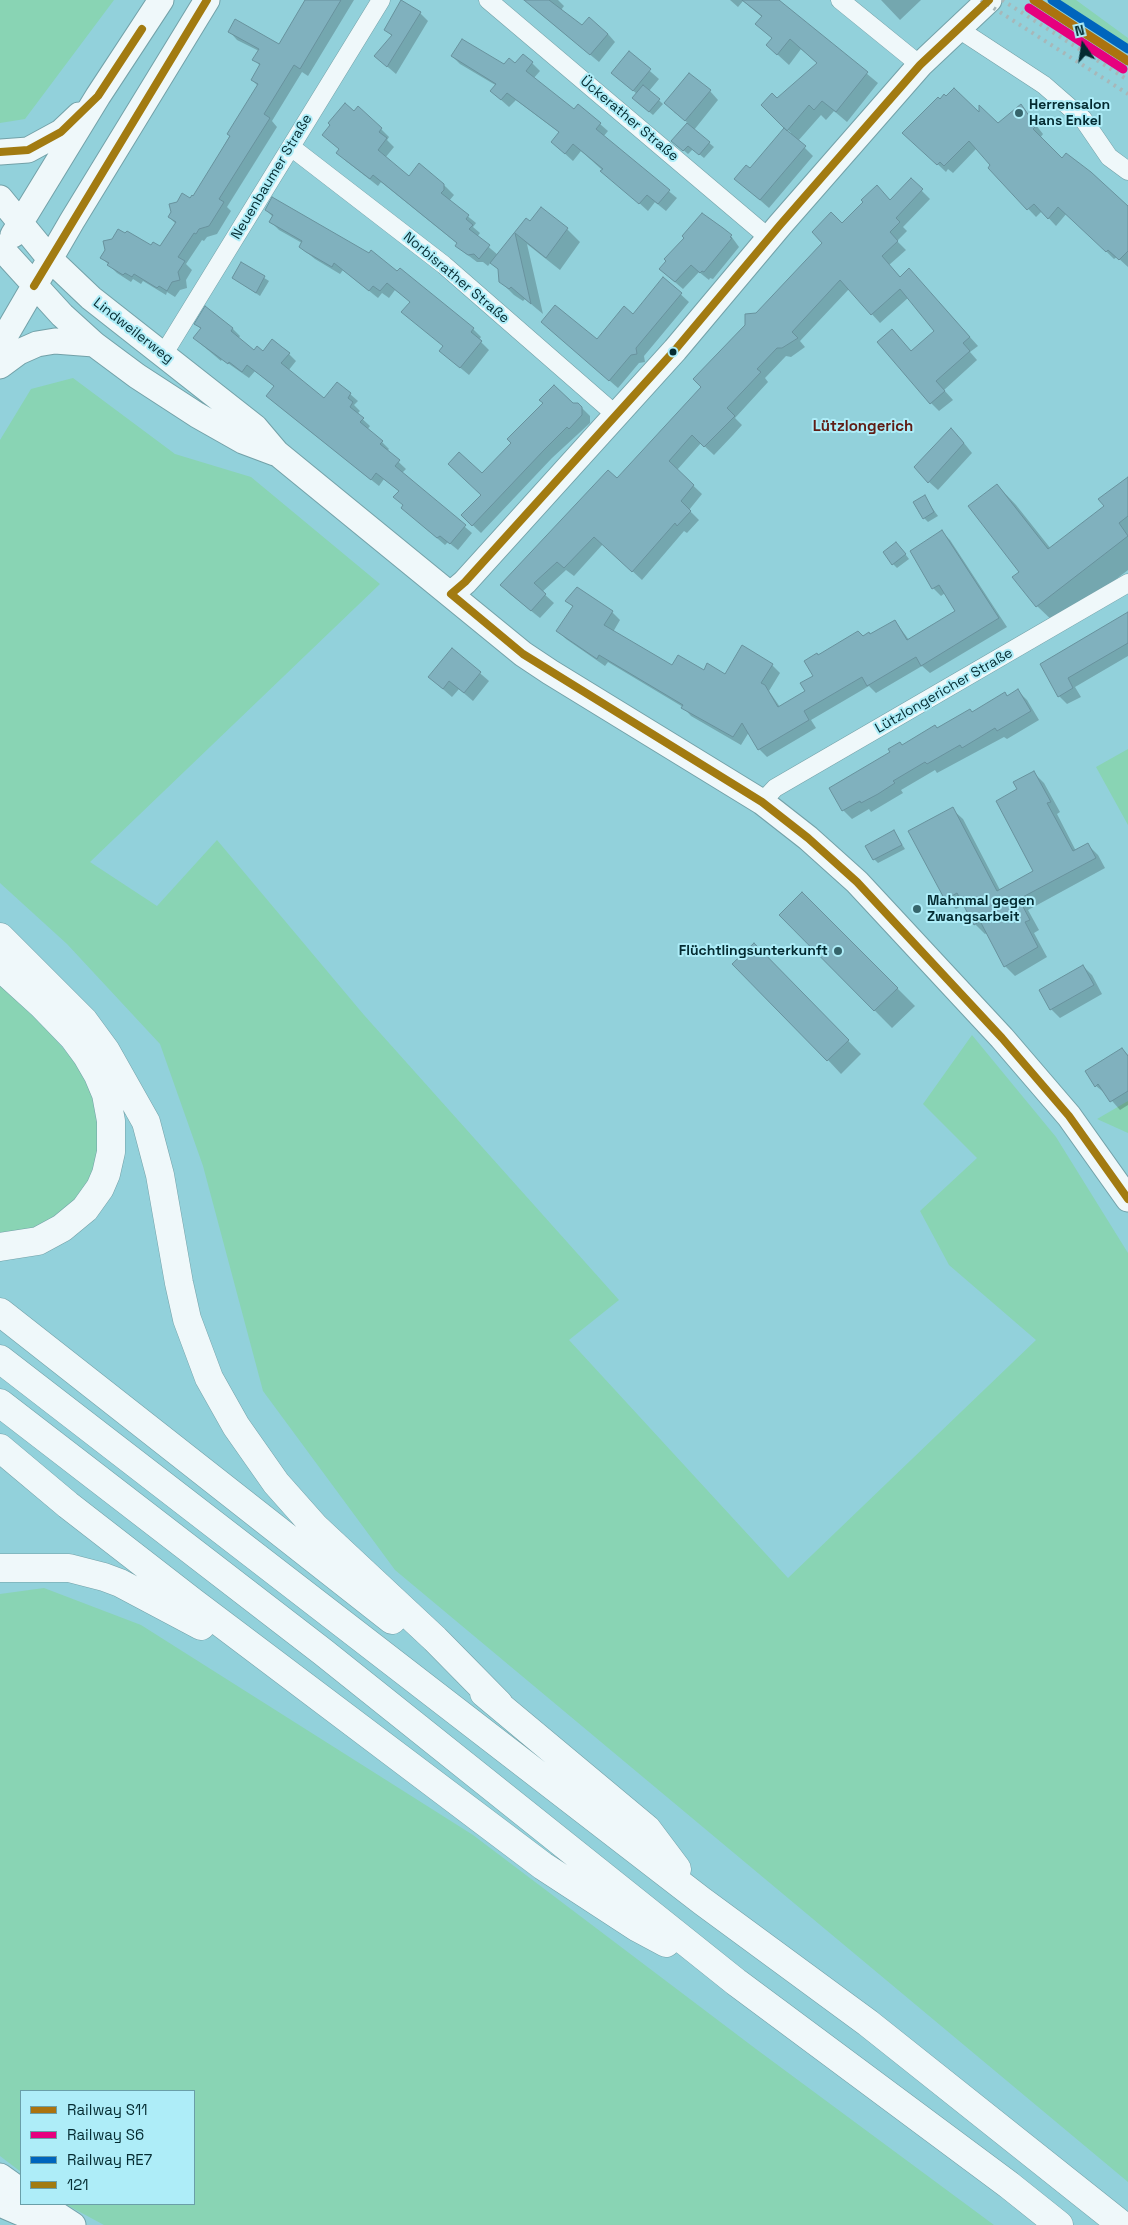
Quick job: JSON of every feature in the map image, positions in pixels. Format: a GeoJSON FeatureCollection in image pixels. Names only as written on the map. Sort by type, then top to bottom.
{"type":"FeatureCollection","features":[{"type":"Feature","properties":{"kind":"highway"},"geometry":{"type":"LineString","coordinates":[[0,937],[84,1021],[106,1051],[146,1122],[160,1176],[178,1283],[187,1319],[209,1378],[236,1426],[276,1483],[316,1527],[435,1639],[499,1704]]}},
{"type":"Feature","properties":{"kind":"highway"},"geometry":{"type":"LineString","coordinates":[[0,967],[41,1004],[73,1037],[87,1056],[106,1094],[111,1121],[111,1152],[106,1174],[100,1188],[85,1209],[62,1228],[38,1241],[0,1247]]}},
{"type":"Feature","properties":{"kind":"highway"},"geometry":{"type":"LineString","coordinates":[[0,1312],[499,1704],[647,1829],[702,1901]]}},
{"type":"Feature","properties":{"kind":"highway"},"geometry":{"type":"LineString","coordinates":[[0,1359],[702,1901],[868,2023],[1122,2225]]}},
{"type":"Feature","properties":{"kind":"highway"},"geometry":{"type":"LineString","coordinates":[[0,1403],[323,1652],[736,1982],[1009,2185],[1058,2225]]}},
{"type":"Feature","properties":{"kind":"highway"},"geometry":{"type":"LineString","coordinates":[[0,1448],[76,1512],[315,1696],[543,1866],[638,1928],[736,1982]]}},
{"type":"Feature","properties":{"kind":"highway"},"geometry":{"type":"LineString","coordinates":[[0,1568],[69,1568],[120,1583],[181,1614],[315,1696]]}},
{"type":"Feature","properties":{"kind":"street"},"geometry":{"type":"LineString","coordinates":[[1,252],[98,96],[161,0]]}},
{"type":"Feature","properties":{"kind":"street"},"geometry":{"type":"LineString","coordinates":[[0,345],[50,258],[207,0]]}},
{"type":"Feature","properties":{"kind":"street","name":"Neuenbaumer Straße"},"geometry":{"type":"LineString","coordinates":[[163,355],[381,0]]}},
{"type":"Feature","properties":{"kind":"street","name":"Ückerather Straße"},"geometry":{"type":"LineString","coordinates":[[488,0],[769,238]]}},
{"type":"Feature","properties":{"kind":"street"},"geometry":{"type":"LineString","coordinates":[[840,0],[920,65]]}},
{"type":"Feature","properties":{"kind":"street"},"geometry":{"type":"LineString","coordinates":[[451,594],[465,582],[676,350],[769,238],[920,65],[957,28],[989,0]]}},
{"type":"Feature","properties":{"kind":"street"},"geometry":{"type":"LineString","coordinates":[[957,28],[1044,85],[1083,119],[1108,157],[1128,171]]}},
{"type":"Feature","properties":{"kind":"street"},"geometry":{"type":"LineString","coordinates":[[0,152],[28,150],[61,132],[98,96]]}},
{"type":"Feature","properties":{"kind":"street","name":"Norbisrather Straße"},"geometry":{"type":"LineString","coordinates":[[290,147],[444,265],[616,415]]}},
{"type":"Feature","properties":{"kind":"street","name":"Lindweilerweg"},"geometry":{"type":"LineString","coordinates":[[0,198],[50,258],[91,298],[254,427],[277,454],[523,654],[762,802],[808,838],[856,882],[1002,1038],[1069,1116],[1128,1199]]}},
{"type":"Feature","properties":{"kind":"street","name":"Lindweilerweg"},"geometry":{"type":"LineString","coordinates":[[1,252],[62,316],[94,344],[137,376],[197,415],[243,441],[277,454]]}},
{"type":"Feature","properties":{"kind":"street"},"geometry":{"type":"LineString","coordinates":[[0,366],[19,352],[37,344],[55,342],[94,344]]}},
{"type":"Feature","properties":{"kind":"street","name":"Lützlongericher Straße"},"geometry":{"type":"LineString","coordinates":[[762,802],[775,788],[1128,583]]}},
{"type":"Feature","properties":{"kind":"street","name":"Lindweilerweg"},"geometry":{"type":"LineString","coordinates":[[1069,1116],[1128,1169]]}},
{"type":"Feature","properties":{"kind":"street"},"geometry":{"type":"LineString","coordinates":[[0,2176],[20,2190]]}},
{"type":"Feature","properties":{"kind":"street"},"geometry":{"type":"LineString","coordinates":[[0,2204],[49,2225]]}},
{"type":"Feature","properties":{"kind":"street"},"geometry":{"type":"LineString","coordinates":[[43,2205],[73,2225]]}},
{"type":"Feature","properties":{"kind":"green space"},"geometry":{"type":"Polygon","coordinates":[[[0,0],[114,0],[25,119],[0,123],[0,0]]]}},
{"type":"Feature","properties":{"kind":"green space"},"geometry":{"type":"Polygon","coordinates":[[[1050,0],[1076,0],[1128,38],[1128,51],[1050,0]]]}},
{"type":"Feature","properties":{"kind":"green space"},"geometry":{"type":"Polygon","coordinates":[[[73,378],[175,454],[251,477],[380,584],[90,862],[157,906],[217,840],[364,1015],[619,1300],[569,1340],[788,1578],[1036,1340],[949,1265],[920,1211],[977,1158],[923,1104],[972,1035],[1056,1137],[1128,1253],[1128,2182],[395,1570],[263,1391],[203,1166],[160,1044],[67,944],[0,883],[0,440],[31,389],[73,378]]]}},
{"type":"Feature","properties":{"kind":"green space"},"geometry":{"type":"Polygon","coordinates":[[[1128,749],[1128,825],[1096,767],[1128,749]]]}},
{"type":"Feature","properties":{"kind":"green space"},"geometry":{"type":"Polygon","coordinates":[[[0,984],[49,1032],[76,1063],[91,1088],[102,1137],[88,1187],[47,1225],[0,1237],[0,984]]]}},
{"type":"Feature","properties":{"kind":"green space"},"geometry":{"type":"Polygon","coordinates":[[[1128,1101],[1128,1133],[1097,1119],[1128,1101]]]}},
{"type":"Feature","properties":{"kind":"green space"},"geometry":{"type":"Polygon","coordinates":[[[44,1588],[141,1625],[473,1835],[756,2049],[994,2225],[104,2225],[67,2205],[195,2205],[195,2090],[20,2090],[20,2171],[0,2156],[0,1594],[44,1588]]]}},
{"type":"Feature","properties":{"kind":"building"},"geometry":{"type":"Polygon","coordinates":[[[305,0],[341,0],[300,69],[294,65],[264,114],[270,118],[219,199],[224,202],[209,226],[199,229],[196,234],[194,233],[178,257],[185,261],[178,272],[180,280],[172,282],[167,291],[159,286],[157,288],[134,274],[132,277],[125,273],[123,275],[107,265],[109,263],[100,258],[105,250],[103,241],[112,239],[118,229],[125,233],[127,231],[151,245],[153,242],[160,246],[176,222],[168,217],[171,212],[169,204],[177,202],[182,193],[190,198],[193,196],[230,136],[227,134],[258,84],[251,80],[260,64],[252,60],[259,49],[228,32],[235,19],[279,44],[305,0]]]}},
{"type":"Feature","properties":{"kind":"building"},"geometry":{"type":"Polygon","coordinates":[[[401,0],[421,12],[387,67],[374,56],[392,35],[384,30],[401,0]]]}},
{"type":"Feature","properties":{"kind":"building"},"geometry":{"type":"Polygon","coordinates":[[[524,0],[549,0],[582,25],[589,17],[608,34],[590,55],[524,0]]]}},
{"type":"Feature","properties":{"kind":"building"},"geometry":{"type":"Polygon","coordinates":[[[742,0],[779,0],[868,72],[836,112],[822,101],[814,110],[809,105],[787,131],[761,105],[772,93],[777,98],[817,63],[790,39],[777,55],[766,45],[772,38],[755,24],[762,16],[742,0]]]}},
{"type":"Feature","properties":{"kind":"building"},"geometry":{"type":"Polygon","coordinates":[[[462,39],[504,64],[509,58],[515,63],[523,54],[533,62],[526,71],[574,109],[578,104],[601,123],[596,129],[670,190],[658,204],[647,195],[639,204],[600,171],[603,169],[573,144],[565,154],[551,142],[559,132],[507,93],[501,100],[490,91],[496,84],[451,56],[462,39]]]}},
{"type":"Feature","properties":{"kind":"building"},"geometry":{"type":"Polygon","coordinates":[[[629,51],[651,69],[633,91],[611,73],[629,51]]]}},
{"type":"Feature","properties":{"kind":"building"},"geometry":{"type":"Polygon","coordinates":[[[689,73],[711,90],[685,121],[664,103],[689,73]]]}},
{"type":"Feature","properties":{"kind":"building"},"geometry":{"type":"Polygon","coordinates":[[[643,85],[660,99],[649,112],[632,98],[643,85]]]}},
{"type":"Feature","properties":{"kind":"building"},"geometry":{"type":"Polygon","coordinates":[[[954,88],[979,112],[979,105],[998,123],[1021,104],[1036,126],[1033,129],[1062,158],[1066,153],[1091,172],[1128,206],[1128,251],[1119,260],[1108,250],[1106,252],[1058,207],[1048,219],[1034,204],[1027,210],[988,168],[990,165],[969,141],[944,166],[940,162],[937,165],[902,133],[938,97],[940,99],[944,94],[946,96],[954,88]]]}},
{"type":"Feature","properties":{"kind":"building"},"geometry":{"type":"Polygon","coordinates":[[[345,103],[354,111],[358,106],[382,128],[379,132],[387,138],[378,150],[409,176],[419,163],[444,184],[444,190],[441,193],[469,215],[466,219],[473,225],[469,229],[490,245],[479,259],[474,254],[468,255],[455,246],[457,243],[373,175],[370,179],[336,153],[339,149],[322,135],[330,125],[328,123],[345,103]]]}},
{"type":"Feature","properties":{"kind":"building"},"geometry":{"type":"Polygon","coordinates":[[[687,123],[710,142],[699,155],[688,146],[683,151],[671,141],[687,123]]]}},
{"type":"Feature","properties":{"kind":"building"},"geometry":{"type":"Polygon","coordinates":[[[784,128],[806,146],[760,200],[734,179],[746,165],[750,168],[784,128]]]}},
{"type":"Feature","properties":{"kind":"building"},"geometry":{"type":"Polygon","coordinates":[[[911,178],[923,189],[896,218],[900,222],[890,232],[898,241],[882,256],[900,277],[909,268],[970,337],[963,343],[970,351],[936,381],[945,391],[930,404],[877,342],[892,329],[911,351],[934,331],[900,289],[871,315],[840,280],[792,332],[798,338],[782,348],[777,348],[757,369],[761,372],[727,408],[735,416],[704,447],[692,435],[669,461],[694,485],[681,501],[691,511],[677,526],[675,523],[632,572],[594,537],[564,568],[557,562],[534,583],[546,594],[531,611],[500,585],[608,470],[617,478],[701,387],[693,379],[745,325],[745,314],[756,313],[822,243],[812,232],[831,212],[842,223],[863,202],[861,200],[877,185],[890,200],[911,178]]]}},
{"type":"Feature","properties":{"kind":"building"},"geometry":{"type":"Polygon","coordinates":[[[272,197],[369,253],[371,250],[397,271],[400,268],[474,328],[471,332],[482,341],[460,368],[439,351],[443,346],[401,312],[410,302],[387,283],[380,291],[373,286],[369,291],[334,263],[332,267],[306,252],[299,247],[302,241],[269,222],[273,215],[265,210],[272,197]]]}},
{"type":"Feature","properties":{"kind":"building"},"geometry":{"type":"Polygon","coordinates":[[[541,207],[568,228],[546,258],[515,233],[531,304],[511,287],[509,289],[499,282],[498,269],[490,263],[526,218],[530,221],[541,207]]]}},
{"type":"Feature","properties":{"kind":"building"},"geometry":{"type":"Polygon","coordinates":[[[702,213],[732,235],[730,237],[732,238],[704,272],[700,273],[691,265],[675,282],[659,269],[666,261],[664,259],[684,238],[682,236],[702,213]]]}},
{"type":"Feature","properties":{"kind":"building"},"geometry":{"type":"Polygon","coordinates":[[[241,262],[265,276],[256,293],[232,278],[241,262]]]}},
{"type":"Feature","properties":{"kind":"building"},"geometry":{"type":"Polygon","coordinates":[[[663,277],[682,293],[636,348],[637,354],[631,355],[609,381],[541,322],[555,305],[597,339],[624,306],[633,314],[663,277]]]}},
{"type":"Feature","properties":{"kind":"building"},"geometry":{"type":"Polygon","coordinates":[[[205,306],[233,328],[231,331],[254,350],[257,346],[263,351],[272,339],[290,353],[281,363],[324,398],[337,382],[351,393],[348,398],[353,402],[350,407],[364,418],[360,422],[383,441],[380,444],[400,460],[395,466],[466,525],[450,544],[440,536],[437,538],[401,508],[403,505],[393,497],[399,491],[376,473],[371,480],[266,396],[274,386],[247,365],[242,372],[229,362],[228,364],[193,338],[201,328],[194,324],[205,306]]]}},
{"type":"Feature","properties":{"kind":"building"},"geometry":{"type":"Polygon","coordinates":[[[554,385],[573,403],[578,403],[582,407],[582,415],[544,450],[472,526],[461,515],[481,495],[448,464],[459,452],[482,473],[511,443],[507,439],[543,403],[539,400],[554,385]]]}},
{"type":"Feature","properties":{"kind":"building"},"geometry":{"type":"Polygon","coordinates":[[[951,428],[964,443],[928,483],[914,467],[951,428]]]}},
{"type":"Feature","properties":{"kind":"building"},"geometry":{"type":"Polygon","coordinates":[[[1128,477],[1128,516],[1119,523],[1128,536],[1036,607],[1012,577],[1019,572],[968,506],[997,484],[1048,549],[1104,506],[1098,499],[1128,477]]]}},
{"type":"Feature","properties":{"kind":"building"},"geometry":{"type":"Polygon","coordinates":[[[925,495],[934,512],[923,519],[913,502],[925,495]]]}},
{"type":"Feature","properties":{"kind":"building"},"geometry":{"type":"Polygon","coordinates":[[[942,530],[999,618],[921,666],[916,657],[867,686],[862,677],[804,711],[809,720],[758,750],[742,723],[733,737],[681,708],[683,705],[599,655],[597,659],[556,631],[573,606],[565,601],[577,587],[613,611],[604,625],[672,665],[678,655],[704,670],[707,663],[725,674],[742,645],[773,664],[761,683],[765,685],[778,707],[805,691],[800,683],[813,676],[804,661],[817,653],[818,655],[858,631],[863,636],[869,632],[870,634],[895,620],[907,640],[955,611],[939,585],[932,589],[910,551],[942,530]]]}},
{"type":"Feature","properties":{"kind":"building"},"geometry":{"type":"Polygon","coordinates":[[[896,542],[906,554],[892,565],[883,552],[896,542]]]}},
{"type":"Feature","properties":{"kind":"building"},"geometry":{"type":"Polygon","coordinates":[[[1128,612],[1128,643],[1068,678],[1073,688],[1058,697],[1040,664],[1128,612]]]}},
{"type":"Feature","properties":{"kind":"building"},"geometry":{"type":"Polygon","coordinates":[[[452,648],[481,672],[464,693],[449,681],[443,689],[428,677],[452,648]]]}},
{"type":"Feature","properties":{"kind":"building"},"geometry":{"type":"Polygon","coordinates":[[[1018,689],[1031,711],[997,731],[995,728],[962,748],[960,745],[927,764],[925,762],[893,781],[895,783],[878,794],[842,811],[829,788],[890,752],[888,749],[900,742],[902,745],[935,725],[937,728],[970,709],[972,712],[1005,692],[1007,696],[1018,689]]]}},
{"type":"Feature","properties":{"kind":"building"},"geometry":{"type":"Polygon","coordinates":[[[1034,771],[1051,802],[1047,803],[1073,851],[1088,843],[1096,858],[1019,899],[1030,920],[1025,922],[1038,947],[1004,967],[980,921],[974,925],[957,893],[945,900],[908,831],[953,807],[997,891],[1033,871],[996,801],[1017,789],[1013,782],[1034,771]]]}},
{"type":"Feature","properties":{"kind":"building"},"geometry":{"type":"Polygon","coordinates":[[[894,830],[902,845],[873,860],[865,846],[894,830]]]}},
{"type":"Feature","properties":{"kind":"building","name":"Flüchtlingsunterkunft"},"geometry":{"type":"Polygon","coordinates":[[[802,892],[898,988],[874,1011],[779,915],[802,892]]]}},
{"type":"Feature","properties":{"kind":"building"},"geometry":{"type":"Polygon","coordinates":[[[754,943],[849,1040],[827,1061],[732,964],[754,943]]]}},
{"type":"Feature","properties":{"kind":"building"},"geometry":{"type":"Polygon","coordinates":[[[1083,965],[1094,985],[1050,1010],[1039,990],[1083,965]]]}},
{"type":"Feature","properties":{"kind":"building"},"geometry":{"type":"Polygon","coordinates":[[[1122,1048],[1128,1056],[1128,1091],[1110,1102],[1098,1084],[1095,1087],[1085,1071],[1122,1048]]]}},
{"type":"Feature","properties":{"kind":"railway"},"geometry":{"type":"LineString","coordinates":[[981,0],[1128,94]]}},
{"type":"Feature","properties":{"kind":"railway"},"geometry":{"type":"LineString","coordinates":[[1002,0],[1128,80]]}},
{"type":"Feature","properties":{"kind":"rail line","name":"S11"},"geometry":{"type":"LineString","coordinates":[[1034,0],[1128,61]]}},
{"type":"Feature","properties":{"kind":"rail line","name":"RE7"},"geometry":{"type":"LineString","coordinates":[[1052,0],[1128,49]]}},
{"type":"Feature","properties":{"kind":"rail line","name":"S6"},"geometry":{"type":"LineString","coordinates":[[1029,8],[1123,69]]}},
{"type":"Feature","properties":{"kind":"transit line","name":"121"},"geometry":{"type":"LineString","coordinates":[[34,286],[207,0]]}},
{"type":"Feature","properties":{"kind":"transit line","name":"121"},"geometry":{"type":"LineString","coordinates":[[451,594],[465,582],[675,350],[780,225],[920,65],[989,0]]}},
{"type":"Feature","properties":{"kind":"transit line","name":"121"},"geometry":{"type":"LineString","coordinates":[[0,152],[28,150],[61,132],[98,96],[142,29]]}},
{"type":"Feature","properties":{"kind":"transit line","name":"121"},"geometry":{"type":"LineString","coordinates":[[451,594],[523,654],[762,802],[808,838],[857,882],[1002,1038],[1069,1116],[1128,1199]]}},
{"type":"Feature","properties":{"kind":"place","name":"Herrensalon Hans Enkel"},"geometry":{"type":"Point","coordinates":[1019,113]}},
{"type":"Feature","properties":{"kind":"place","name":"Mahnmal gegen Zwangsarbeit"},"geometry":{"type":"Point","coordinates":[917,909]}},
{"type":"Feature","properties":{"kind":"place","name":"Flüchtlingsunterkunft"},"geometry":{"type":"Point","coordinates":[838,951]}},
{"type":"Feature","properties":{"kind":"district","name":"Lützlongerich"},"geometry":{"type":"Point","coordinates":[863,427]}}]}
